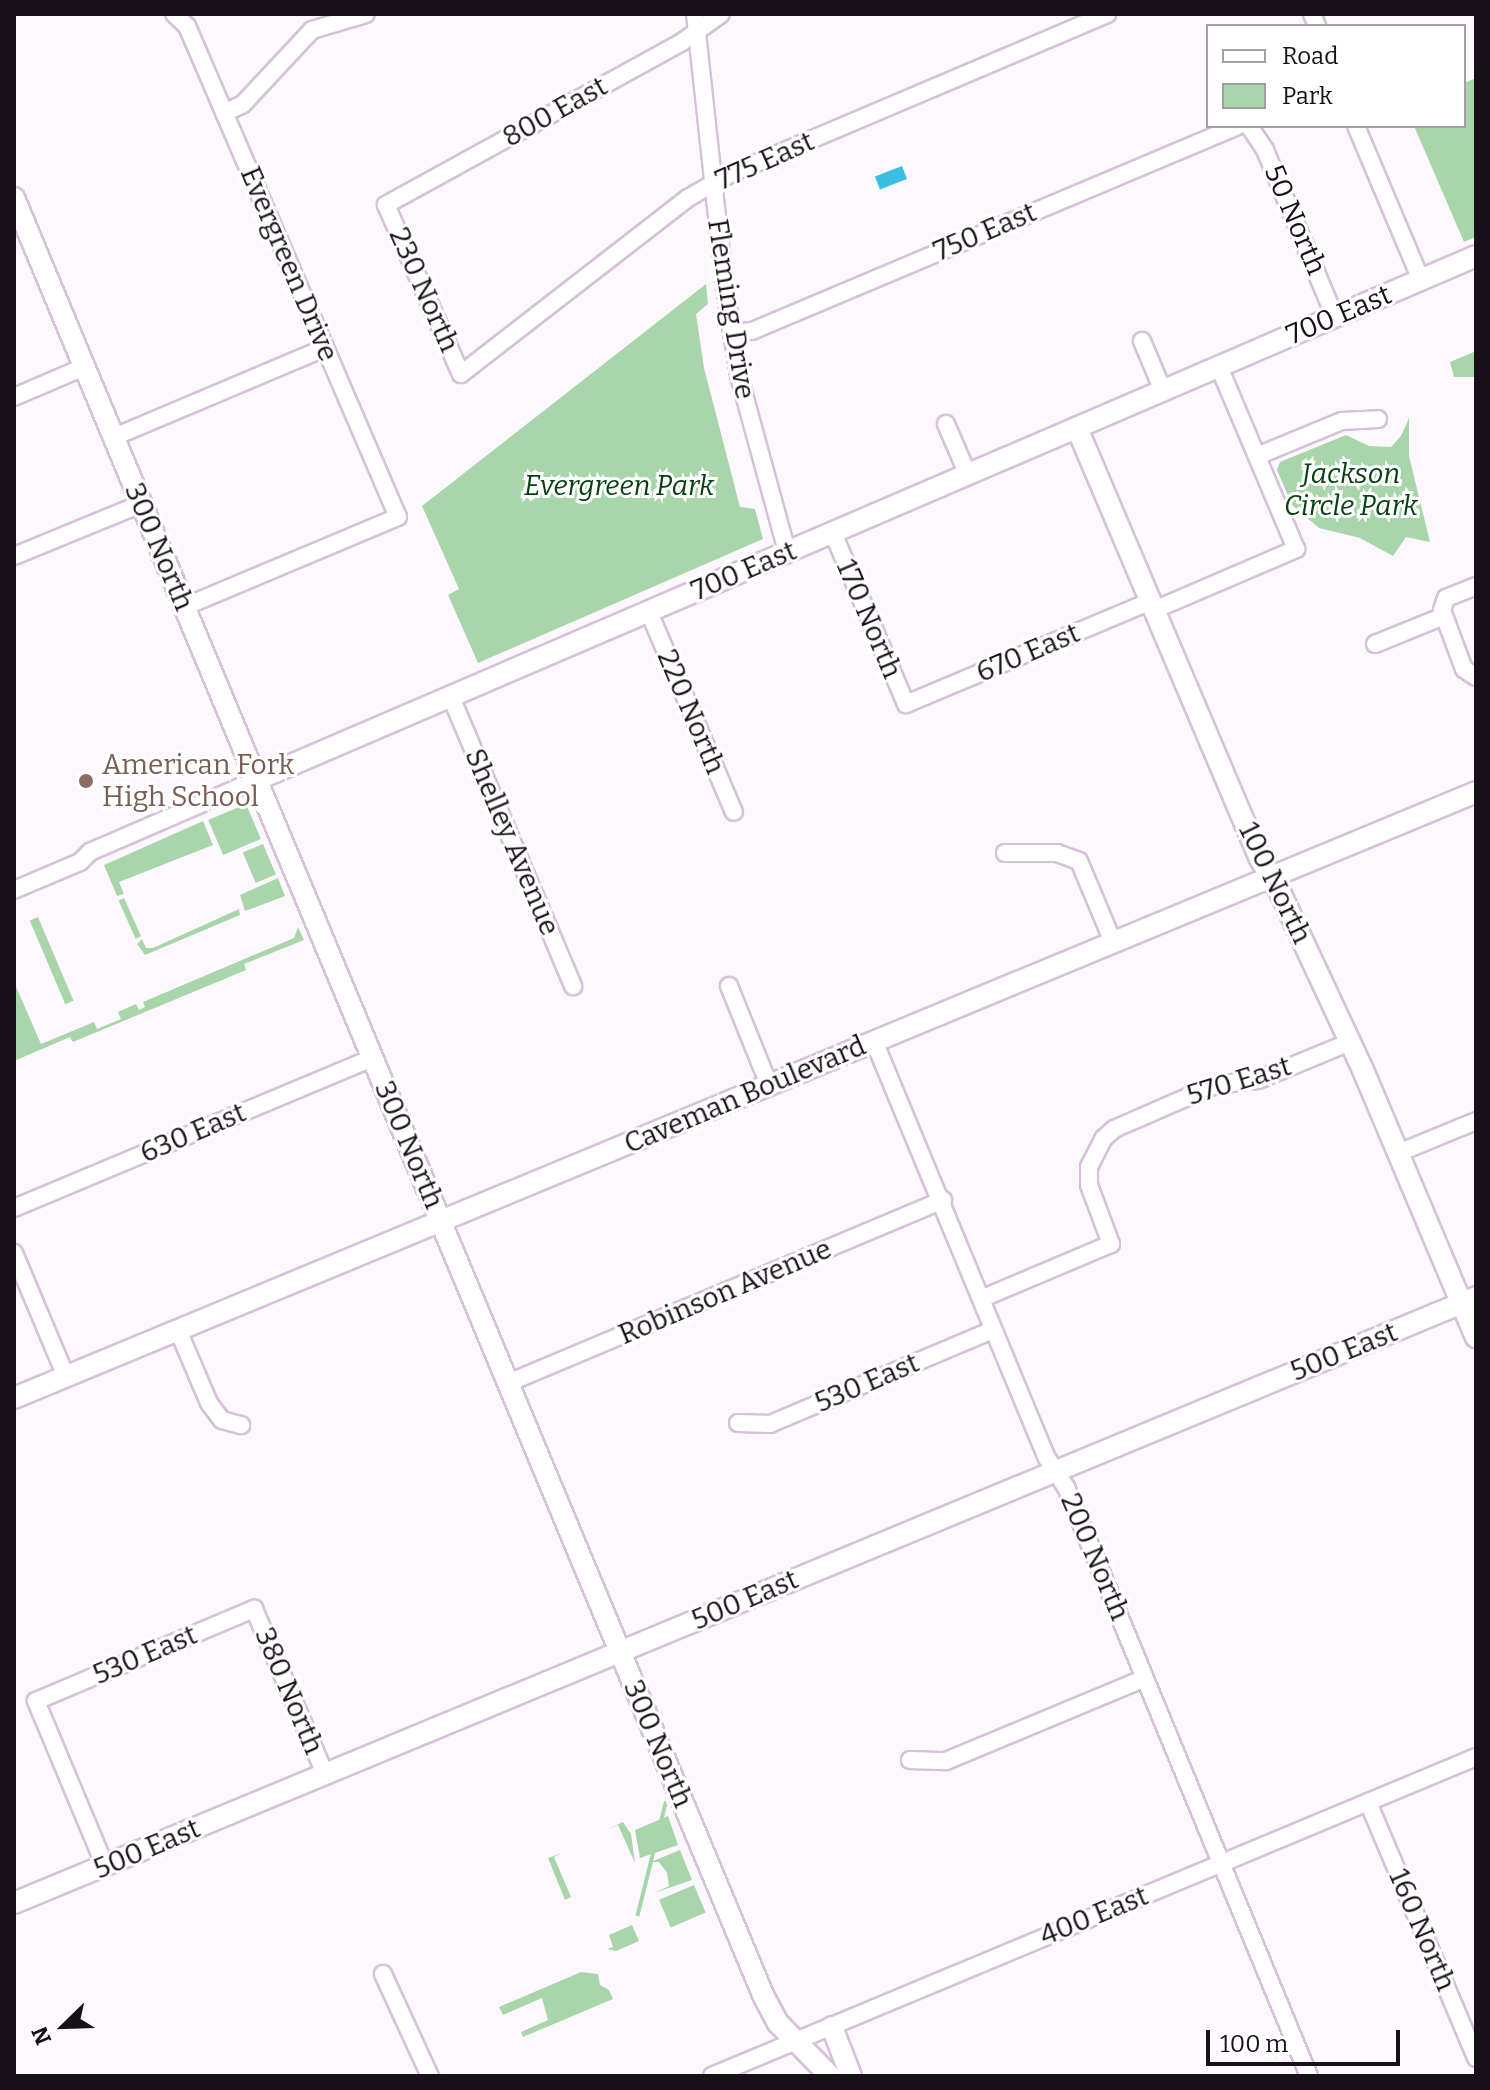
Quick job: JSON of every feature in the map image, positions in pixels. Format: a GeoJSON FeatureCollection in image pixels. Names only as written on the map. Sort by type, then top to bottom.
{"type":"FeatureCollection","features":[{"type":"Feature","properties":{"kind":"street","name":"Evergreen Drive"},"geometry":{"type":"LineString","coordinates":[[174,14],[187,26],[398,517],[184,607]]}},
{"type":"Feature","properties":{"kind":"street"},"geometry":{"type":"LineString","coordinates":[[224,113],[243,104],[312,30],[366,14]]}},
{"type":"Feature","properties":{"kind":"street","name":"800 East"},"geometry":{"type":"LineString","coordinates":[[386,205],[682,42],[696,22],[721,14]]}},
{"type":"Feature","properties":{"kind":"street","name":"775 East"},"geometry":{"type":"LineString","coordinates":[[461,374],[688,198],[713,183],[1107,14]]}},
{"type":"Feature","properties":{"kind":"street","name":"Fleming Drive"},"geometry":{"type":"LineString","coordinates":[[696,22],[732,333],[761,465],[787,552]]}},
{"type":"Feature","properties":{"kind":"street","name":"750 East"},"geometry":{"type":"LineString","coordinates":[[732,333],[752,331],[1233,128]]}},
{"type":"Feature","properties":{"kind":"street","name":"50 North"},"geometry":{"type":"LineString","coordinates":[[1250,128],[1265,150],[1335,317]]}},
{"type":"Feature","properties":{"kind":"street"},"geometry":{"type":"LineString","coordinates":[[1357,128],[1421,280]]}},
{"type":"Feature","properties":{"kind":"street","name":"230 North"},"geometry":{"type":"LineString","coordinates":[[386,205],[461,374]]}},
{"type":"Feature","properties":{"kind":"street","name":"300 North"},"geometry":{"type":"LineString","coordinates":[[16,207],[763,1995],[778,2023],[830,2076]]}},
{"type":"Feature","properties":{"kind":"street","name":"700 East"},"geometry":{"type":"LineString","coordinates":[[14,890],[80,862],[90,852],[256,780],[1476,256]]}},
{"type":"Feature","properties":{"kind":"street"},"geometry":{"type":"LineString","coordinates":[[1142,341],[1163,391]]}},
{"type":"Feature","properties":{"kind":"street"},"geometry":{"type":"LineString","coordinates":[[114,437],[325,348]]}},
{"type":"Feature","properties":{"kind":"street"},"geometry":{"type":"LineString","coordinates":[[14,397],[84,367]]}},
{"type":"Feature","properties":{"kind":"street"},"geometry":{"type":"LineString","coordinates":[[1219,367],[1257,456],[1342,421],[1378,419]]}},
{"type":"Feature","properties":{"kind":"street"},"geometry":{"type":"LineString","coordinates":[[946,424],[968,475]]}},
{"type":"Feature","properties":{"kind":"street","name":"100 North"},"geometry":{"type":"LineString","coordinates":[[1077,428],[1259,857],[1350,1042],[1398,1153],[1468,1300],[1476,1337]]}},
{"type":"Feature","properties":{"kind":"street","name":"670 East"},"geometry":{"type":"LineString","coordinates":[[906,704],[1296,549],[1257,456]]}},
{"type":"Feature","properties":{"kind":"street"},"geometry":{"type":"LineString","coordinates":[[14,556],[141,504]]}},
{"type":"Feature","properties":{"kind":"street","name":"170 North"},"geometry":{"type":"LineString","coordinates":[[833,533],[906,704]]}},
{"type":"Feature","properties":{"kind":"street"},"geometry":{"type":"LineString","coordinates":[[1476,586],[1446,598],[1443,613],[1464,669],[1476,677]]}},
{"type":"Feature","properties":{"kind":"street","name":"220 North"},"geometry":{"type":"LineString","coordinates":[[649,612],[734,812]]}},
{"type":"Feature","properties":{"kind":"street"},"geometry":{"type":"LineString","coordinates":[[1375,644],[1443,613]]}},
{"type":"Feature","properties":{"kind":"street","name":"Shelley Avenue"},"geometry":{"type":"LineString","coordinates":[[451,697],[573,986]]}},
{"type":"Feature","properties":{"kind":"street","name":"Caveman Boulevard"},"geometry":{"type":"LineString","coordinates":[[14,1398],[1475,794]]}},
{"type":"Feature","properties":{"kind":"street"},"geometry":{"type":"LineString","coordinates":[[1005,853],[1046,852],[1079,861],[1113,942]]}},
{"type":"Feature","properties":{"kind":"street"},"geometry":{"type":"LineString","coordinates":[[729,986],[769,1085]]}},
{"type":"Feature","properties":{"kind":"street","name":"200 North"},"geometry":{"type":"LineString","coordinates":[[874,1041],[943,1200],[993,1330],[1065,1485],[1309,2076]]}},
{"type":"Feature","properties":{"kind":"street","name":"570 East"},"geometry":{"type":"LineString","coordinates":[[983,1298],[1111,1244],[1089,1185],[1094,1152],[1114,1129],[1215,1085],[1258,1080],[1350,1042]]}},
{"type":"Feature","properties":{"kind":"street","name":"630 East"},"geometry":{"type":"LineString","coordinates":[[14,1208],[372,1058]]}},
{"type":"Feature","properties":{"kind":"street"},"geometry":{"type":"LineString","coordinates":[[1398,1153],[1476,1121]]}},
{"type":"Feature","properties":{"kind":"street","name":"Robinson Avenue"},"geometry":{"type":"LineString","coordinates":[[508,1383],[943,1200]]}},
{"type":"Feature","properties":{"kind":"street"},"geometry":{"type":"LineString","coordinates":[[14,1253],[66,1377]]}},
{"type":"Feature","properties":{"kind":"street","name":"500 East"},"geometry":{"type":"LineString","coordinates":[[14,1903],[1468,1300]]}},
{"type":"Feature","properties":{"kind":"street"},"geometry":{"type":"LineString","coordinates":[[178,1330],[209,1403],[222,1420],[241,1425]]}},
{"type":"Feature","properties":{"kind":"street","name":"530 East"},"geometry":{"type":"LineString","coordinates":[[738,1423],[770,1424],[993,1330]]}},
{"type":"Feature","properties":{"kind":"street","name":"530 East"},"geometry":{"type":"LineString","coordinates":[[105,1866],[36,1701],[254,1609]]}},
{"type":"Feature","properties":{"kind":"street","name":"380 North"},"geometry":{"type":"LineString","coordinates":[[254,1609],[325,1774]]}},
{"type":"Feature","properties":{"kind":"street"},"geometry":{"type":"LineString","coordinates":[[910,1760],[946,1761],[1143,1679]]}},
{"type":"Feature","properties":{"kind":"street","name":"400 East"},"geometry":{"type":"LineString","coordinates":[[712,2076],[1476,1757]]}},
{"type":"Feature","properties":{"kind":"street","name":"160 North"},"geometry":{"type":"LineString","coordinates":[[1368,1802],[1476,2058]]}},
{"type":"Feature","properties":{"kind":"street"},"geometry":{"type":"LineString","coordinates":[[383,1974],[430,2076]]}},
{"type":"Feature","properties":{"kind":"street"},"geometry":{"type":"LineString","coordinates":[[832,2027],[851,2076]]}},
{"type":"Feature","properties":{"kind":"green space"},"geometry":{"type":"Polygon","coordinates":[[[1474,79],[1476,237],[1464,242],[1415,128],[1466,128],[1466,82],[1474,79]]]}},
{"type":"Feature","properties":{"kind":"green space","name":"Evergreen Park"},"geometry":{"type":"Polygon","coordinates":[[[706,284],[708,304],[696,314],[704,368],[740,507],[755,509],[763,539],[478,663],[448,595],[459,589],[422,506],[706,284]]]}},
{"type":"Feature","properties":{"kind":"green space"},"geometry":{"type":"Polygon","coordinates":[[[1476,351],[1476,377],[1454,377],[1450,362],[1476,351]]]}},
{"type":"Feature","properties":{"kind":"green space","name":"Jackson Circle Park"},"geometry":{"type":"Polygon","coordinates":[[[1409,418],[1409,456],[1430,542],[1406,537],[1393,556],[1360,538],[1319,528],[1292,505],[1277,470],[1280,462],[1346,435],[1369,446],[1391,447],[1401,436],[1409,418]]]}},
{"type":"Feature","properties":{"kind":"green space"},"geometry":{"type":"Polygon","coordinates":[[[246,804],[261,839],[223,855],[208,820],[246,804]]]}},
{"type":"Feature","properties":{"kind":"green space"},"geometry":{"type":"Polygon","coordinates":[[[203,821],[213,845],[119,882],[124,894],[117,896],[104,865],[203,821]]]}},
{"type":"Feature","properties":{"kind":"green space"},"geometry":{"type":"Polygon","coordinates":[[[263,844],[276,874],[256,883],[243,853],[263,844]]]}},
{"type":"Feature","properties":{"kind":"green space"},"geometry":{"type":"Polygon","coordinates":[[[278,878],[285,896],[245,911],[240,895],[278,878]]]}},
{"type":"Feature","properties":{"kind":"green space"},"geometry":{"type":"Polygon","coordinates":[[[124,898],[141,936],[136,939],[119,900],[124,898]]]}},
{"type":"Feature","properties":{"kind":"green space"},"geometry":{"type":"Polygon","coordinates":[[[239,909],[240,915],[145,955],[137,944],[142,939],[146,948],[153,948],[239,909]]]}},
{"type":"Feature","properties":{"kind":"green space"},"geometry":{"type":"Polygon","coordinates":[[[38,917],[74,1001],[65,1004],[30,921],[38,917]]]}},
{"type":"Feature","properties":{"kind":"green space"},"geometry":{"type":"Polygon","coordinates":[[[298,927],[304,940],[244,964],[246,970],[73,1042],[70,1037],[14,1061],[14,982],[41,1044],[94,1022],[97,1029],[121,1019],[118,1012],[136,1004],[139,1010],[145,1007],[143,1002],[294,938],[298,927]]]}},
{"type":"Feature","properties":{"kind":"green space"},"geometry":{"type":"Polygon","coordinates":[[[664,1801],[668,1802],[639,1916],[635,1915],[664,1801]]]}},
{"type":"Feature","properties":{"kind":"green space"},"geometry":{"type":"Polygon","coordinates":[[[668,1816],[678,1845],[640,1858],[635,1830],[668,1816]]]}},
{"type":"Feature","properties":{"kind":"green space"},"geometry":{"type":"Polygon","coordinates":[[[623,1822],[631,1834],[635,1863],[618,1825],[608,1829],[623,1822]]]}},
{"type":"Feature","properties":{"kind":"green space"},"geometry":{"type":"Polygon","coordinates":[[[680,1850],[692,1880],[654,1893],[669,1886],[667,1873],[659,1862],[651,1862],[680,1850]]]}},
{"type":"Feature","properties":{"kind":"green space"},"geometry":{"type":"Polygon","coordinates":[[[562,1853],[554,1857],[571,1897],[565,1900],[548,1858],[562,1853]]]}},
{"type":"Feature","properties":{"kind":"green space"},"geometry":{"type":"Polygon","coordinates":[[[694,1885],[706,1913],[671,1927],[659,1900],[694,1885]]]}},
{"type":"Feature","properties":{"kind":"green space"},"geometry":{"type":"Polygon","coordinates":[[[632,1925],[639,1941],[616,1951],[607,1949],[613,1947],[609,1935],[632,1925]]]}},
{"type":"Feature","properties":{"kind":"green space"},"geometry":{"type":"Polygon","coordinates":[[[581,1972],[598,1974],[600,1985],[609,1990],[613,1999],[523,2037],[521,2032],[548,2020],[542,1998],[503,2015],[499,2007],[581,1972]]]}},
{"type":"Feature","properties":{"kind":"water"},"geometry":{"type":"Polygon","coordinates":[[[902,166],[907,179],[880,189],[875,176],[902,166]]]}},
{"type":"Feature","properties":{"kind":"place","name":"American Fork High School"},"geometry":{"type":"Point","coordinates":[86,781]}}]}
